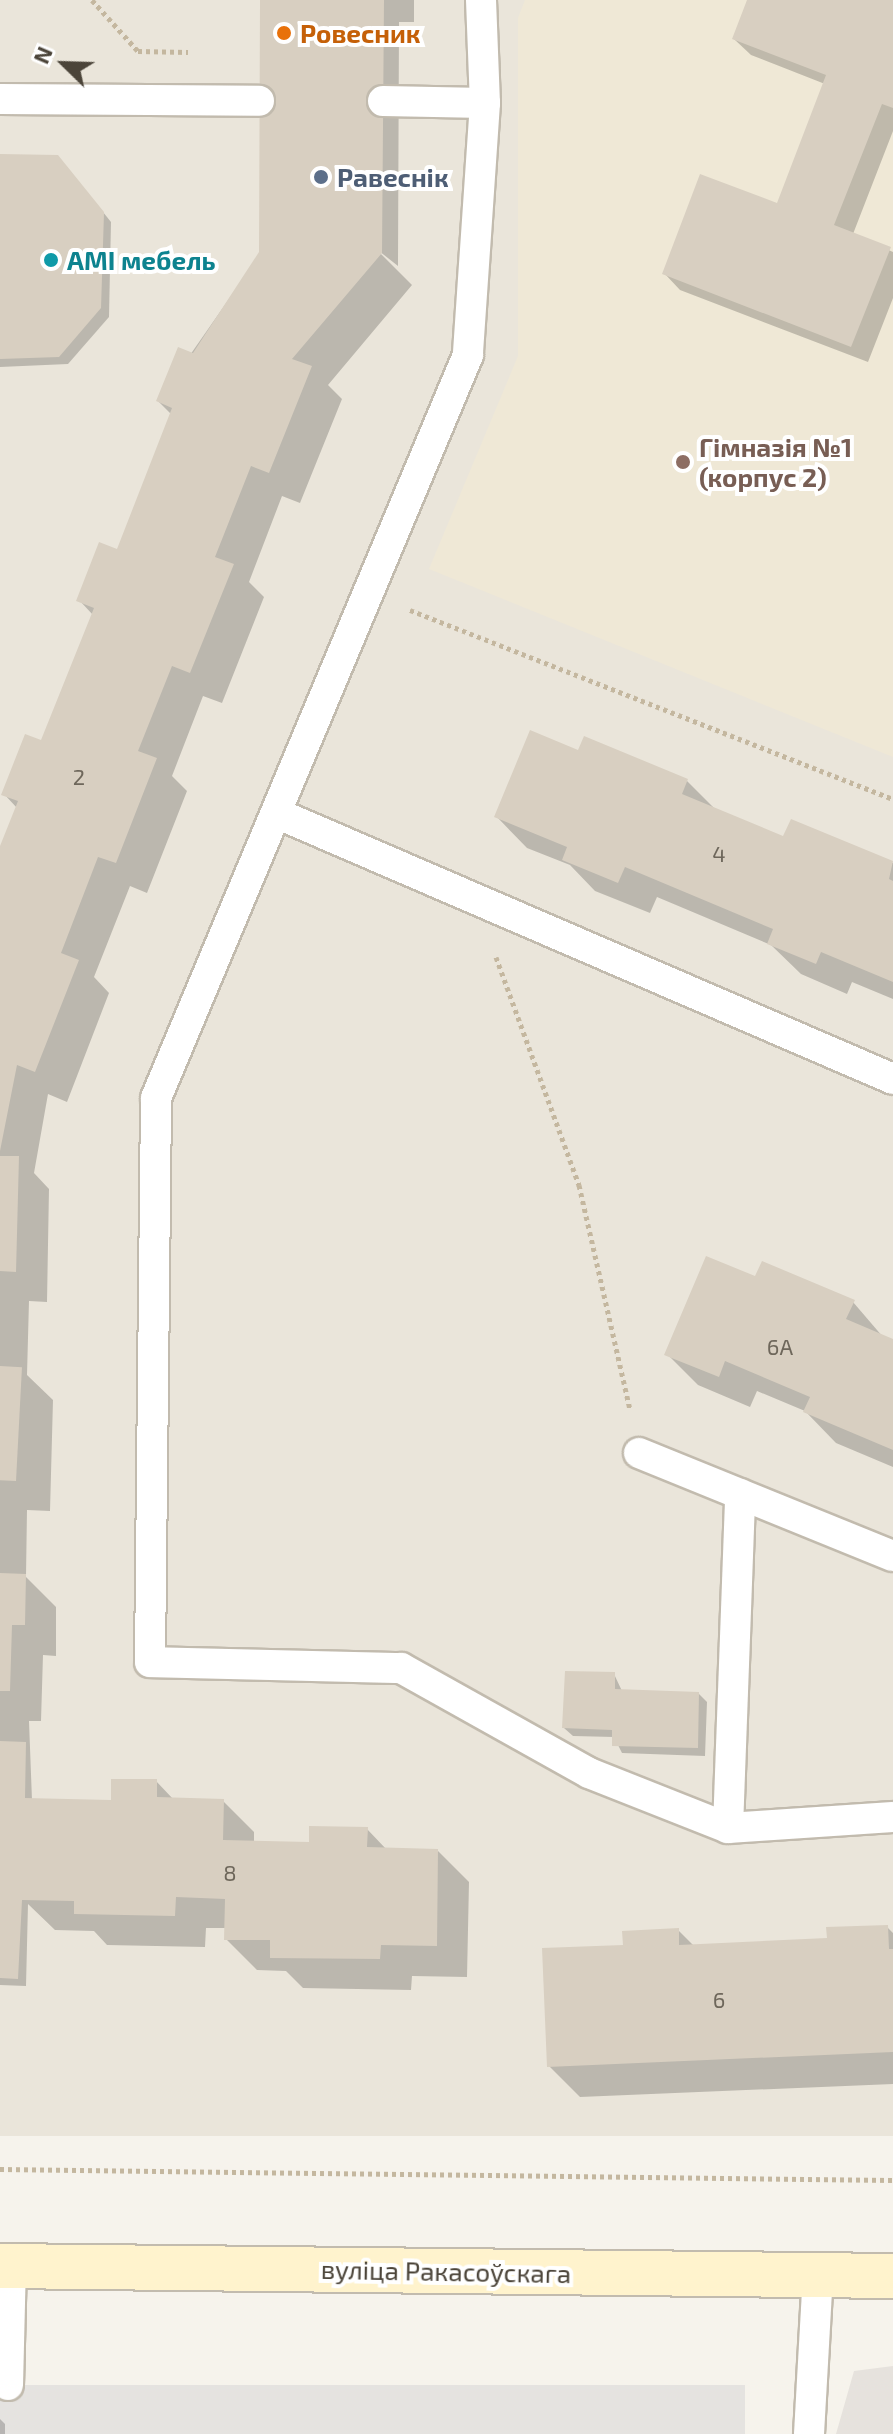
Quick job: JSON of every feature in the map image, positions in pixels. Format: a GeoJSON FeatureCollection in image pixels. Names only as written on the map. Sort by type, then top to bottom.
{"type":"FeatureCollection","features":[{"type":"Feature","properties":{"kind":"main road","name":"вуліца Ракасоўскага"},"geometry":{"type":"LineString","coordinates":[[6,2266],[893,2276]]}},
{"type":"Feature","properties":{"kind":"lane"},"geometry":{"type":"LineString","coordinates":[[481,0],[485,103],[468,355],[156,1098],[150,1662],[401,1668],[589,1773],[728,1828],[893,1817]]}},
{"type":"Feature","properties":{"kind":"lane"},"geometry":{"type":"LineString","coordinates":[[0,99],[259,101]]}},
{"type":"Feature","properties":{"kind":"lane"},"geometry":{"type":"LineString","coordinates":[[383,101],[485,103]]}},
{"type":"Feature","properties":{"kind":"lane"},"geometry":{"type":"LineString","coordinates":[[276,813],[893,1079]]}},
{"type":"Feature","properties":{"kind":"lane"},"geometry":{"type":"LineString","coordinates":[[639,1453],[893,1556]]}},
{"type":"Feature","properties":{"kind":"lane"},"geometry":{"type":"LineString","coordinates":[[728,1828],[740,1494]]}},
{"type":"Feature","properties":{"kind":"lane"},"geometry":{"type":"LineString","coordinates":[[6,2266],[8,2385]]}},
{"type":"Feature","properties":{"kind":"lane"},"geometry":{"type":"LineString","coordinates":[[809,2434],[818,2275]]}},
{"type":"Feature","properties":{"kind":"path"},"geometry":{"type":"LineString","coordinates":[[92,0],[138,51],[199,52]]}},
{"type":"Feature","properties":{"kind":"path"},"geometry":{"type":"LineString","coordinates":[[368,594],[893,799]]}},
{"type":"Feature","properties":{"kind":"path"},"geometry":{"type":"LineString","coordinates":[[475,899],[579,1185],[639,1453]]}},
{"type":"Feature","properties":{"kind":"path"},"geometry":{"type":"LineString","coordinates":[[0,2169],[893,2180]]}},
{"type":"Feature","properties":{"kind":"shaded area"},"geometry":{"type":"Polygon","coordinates":[[[0,0],[893,0],[893,2136],[0,2136],[0,0]]]}},
{"type":"Feature","properties":{"kind":"shaded area","name":"Гімназія №1 (корпус 2)"},"geometry":{"type":"Polygon","coordinates":[[[525,0],[893,0],[893,757],[429,569],[518,356],[518,18],[525,0]]]}},
{"type":"Feature","properties":{"kind":"shaded area"},"geometry":{"type":"Polygon","coordinates":[[[893,2366],[893,2434],[836,2434],[854,2371],[893,2366]]]}},
{"type":"Feature","properties":{"kind":"shaded area"},"geometry":{"type":"Polygon","coordinates":[[[0,2385],[745,2385],[745,2434],[0,2434],[0,2385]]]}},
{"type":"Feature","properties":{"kind":"building"},"geometry":{"type":"Polygon","coordinates":[[[260,0],[384,0],[382,253],[292,359],[312,366],[269,473],[251,466],[215,557],[234,564],[190,673],[172,666],[138,751],[157,758],[116,863],[98,857],[61,953],[79,960],[35,1072],[17,1065],[0,1151],[0,846],[18,801],[1,795],[25,734],[41,740],[94,608],[76,601],[99,542],[117,549],[172,408],[156,401],[178,347],[193,353],[259,252],[260,0]]]}},
{"type":"Feature","properties":{"kind":"building"},"geometry":{"type":"Polygon","coordinates":[[[747,0],[893,0],[893,108],[882,104],[834,225],[891,247],[851,347],[662,274],[700,174],[777,203],[826,75],[732,39],[747,0]]]}},
{"type":"Feature","properties":{"kind":"building","name":"AMI мебель"},"geometry":{"type":"Polygon","coordinates":[[[0,154],[58,155],[104,212],[101,308],[59,357],[0,359],[0,154]]]}},
{"type":"Feature","properties":{"kind":"building"},"geometry":{"type":"Polygon","coordinates":[[[530,730],[578,750],[584,736],[688,779],[682,794],[783,836],[791,819],[893,861],[889,879],[893,881],[893,982],[821,952],[816,964],[767,944],[773,929],[625,867],[618,883],[562,860],[567,847],[494,817],[530,730]]]}},
{"type":"Feature","properties":{"kind":"building"},"geometry":{"type":"Polygon","coordinates":[[[0,1156],[19,1156],[16,1272],[0,1271],[0,1156]]]}},
{"type":"Feature","properties":{"kind":"building"},"geometry":{"type":"Polygon","coordinates":[[[706,1256],[755,1276],[762,1261],[855,1300],[846,1319],[893,1339],[893,1450],[803,1412],[810,1397],[725,1361],[719,1377],[664,1355],[706,1256]]]}},
{"type":"Feature","properties":{"kind":"building"},"geometry":{"type":"Polygon","coordinates":[[[0,1366],[22,1367],[16,1481],[0,1480],[0,1366]]]}},
{"type":"Feature","properties":{"kind":"building"},"geometry":{"type":"Polygon","coordinates":[[[0,1573],[26,1574],[25,1625],[12,1625],[10,1691],[0,1691],[0,1573]]]}},
{"type":"Feature","properties":{"kind":"building"},"geometry":{"type":"Polygon","coordinates":[[[565,1671],[615,1672],[615,1689],[699,1692],[698,1748],[612,1746],[612,1730],[562,1728],[565,1671]]]}},
{"type":"Feature","properties":{"kind":"building"},"geometry":{"type":"Polygon","coordinates":[[[0,1741],[26,1742],[25,1798],[111,1800],[111,1779],[157,1779],[157,1797],[224,1799],[223,1840],[309,1842],[309,1826],[368,1827],[367,1847],[438,1849],[437,1946],[381,1945],[380,1959],[270,1958],[270,1940],[224,1940],[225,1899],[176,1897],[175,1916],[74,1914],[74,1901],[22,1900],[18,1979],[0,1978],[0,1741]]]}},
{"type":"Feature","properties":{"kind":"building"},"geometry":{"type":"Polygon","coordinates":[[[888,1925],[889,1949],[893,1949],[893,2052],[547,2067],[542,1948],[623,1945],[622,1931],[679,1928],[679,1945],[827,1938],[826,1927],[888,1925]]]}},
{"type":"Feature","properties":{"kind":"place","name":"Ровесник"},"geometry":{"type":"Point","coordinates":[284,33]}},
{"type":"Feature","properties":{"kind":"place","name":"Равеснік"},"geometry":{"type":"Point","coordinates":[321,177]}},
{"type":"Feature","properties":{"kind":"place","name":"AMI мебель"},"geometry":{"type":"Point","coordinates":[51,260]}},
{"type":"Feature","properties":{"kind":"place","name":"Гімназія №1 (корпус 2)"},"geometry":{"type":"Point","coordinates":[683,462]}}]}
